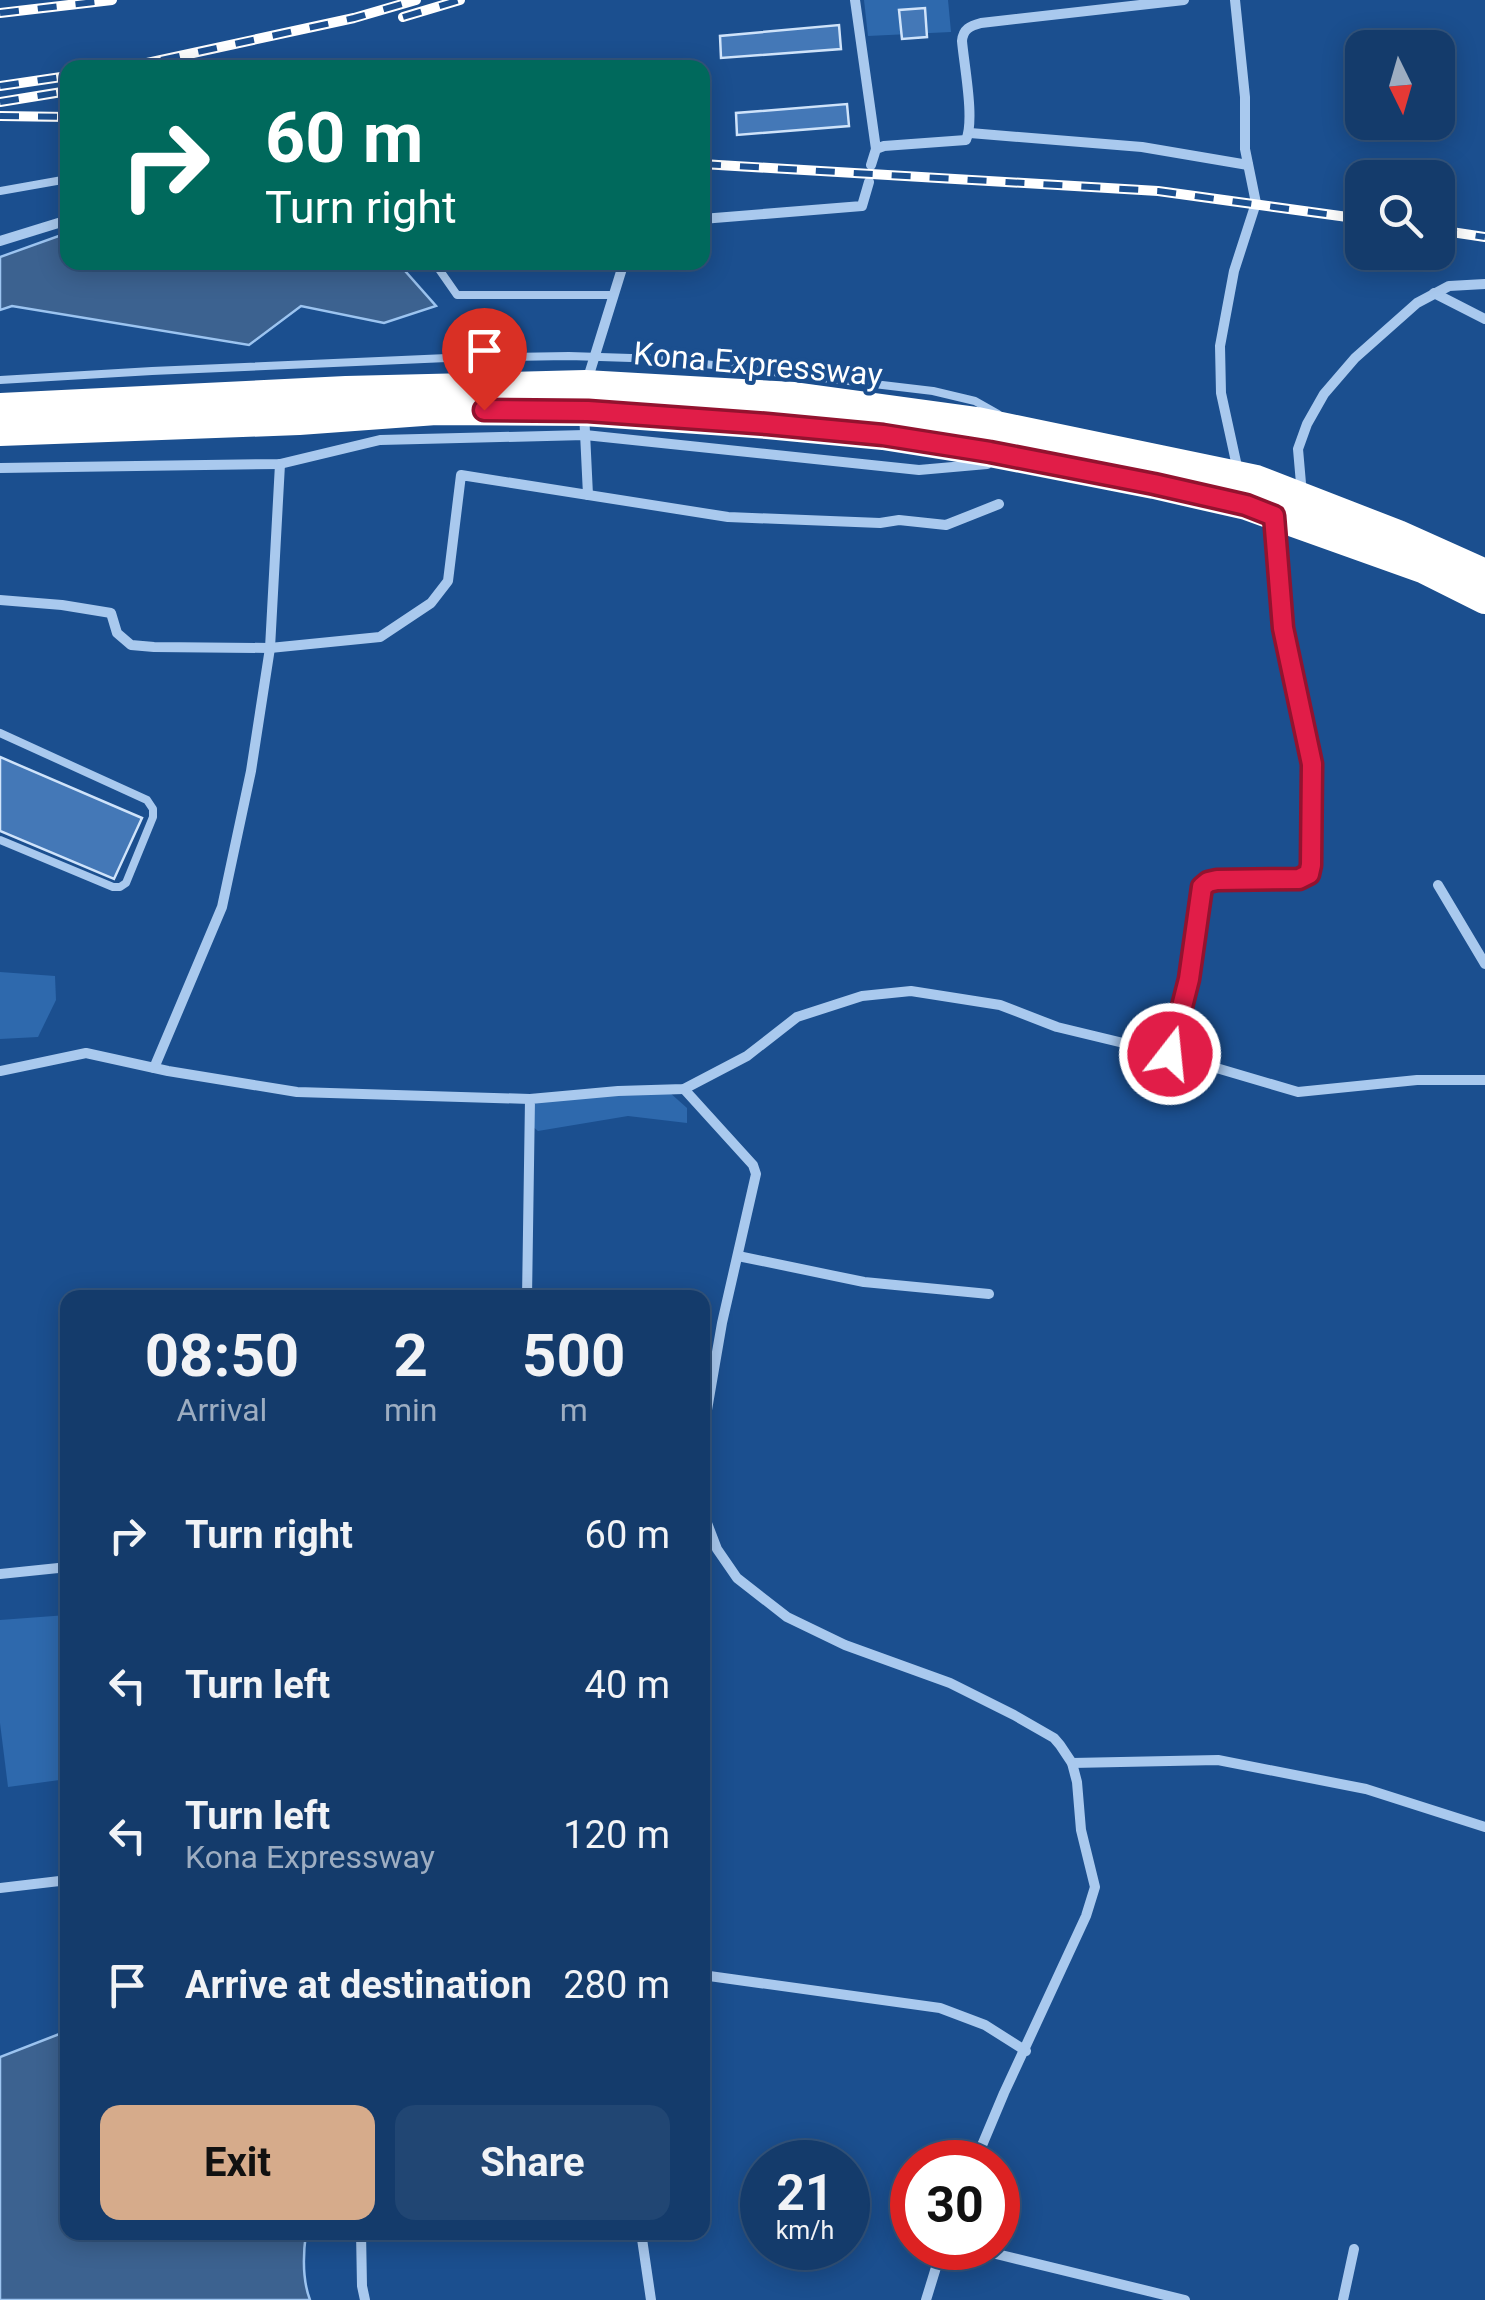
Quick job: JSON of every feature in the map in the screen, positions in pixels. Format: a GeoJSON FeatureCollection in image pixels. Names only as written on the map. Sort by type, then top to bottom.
{"type":"FeatureCollection","features":[{"type":"Feature","properties":{"kind":"highway","name":"Kona Expressway"},"geometry":{"type":"LineString","coordinates":[[0,408],[346,391],[588,397],[767,424],[1028,446],[1254,495],[1302,496],[1485,574]]}},
{"type":"Feature","properties":{"kind":"highway","name":"Kona Expressway"},"geometry":{"type":"LineString","coordinates":[[0,431],[299,420],[588,397]]}},
{"type":"Feature","properties":{"kind":"highway","name":"Kona Expressway"},"geometry":{"type":"LineString","coordinates":[[1254,495],[1485,598]]}},
{"type":"Feature","properties":{"kind":"street"},"geometry":{"type":"LineString","coordinates":[[855,0],[876,150],[871,165]]}},
{"type":"Feature","properties":{"kind":"street"},"geometry":{"type":"LineString","coordinates":[[876,150],[884,146],[966,140],[970,133],[962,41],[968,27],[1184,0]]}},
{"type":"Feature","properties":{"kind":"street"},"geometry":{"type":"LineString","coordinates":[[1170,1054],[1189,979],[1202,887],[1217,880],[1299,879],[1309,874],[1311,865],[1312,764],[1254,495],[1221,394],[1220,346],[1234,271],[1256,204],[1245,148],[1245,97],[1236,0]]}},
{"type":"Feature","properties":{"kind":"street"},"geometry":{"type":"LineString","coordinates":[[970,133],[1142,147],[1248,165]]}},
{"type":"Feature","properties":{"kind":"street"},"geometry":{"type":"LineString","coordinates":[[710,218],[849,209],[862,206],[870,182]]}},
{"type":"Feature","properties":{"kind":"street"},"geometry":{"type":"LineString","coordinates":[[0,240],[60,222]]}},
{"type":"Feature","properties":{"kind":"street"},"geometry":{"type":"LineString","coordinates":[[588,495],[588,397],[622,270]]}},
{"type":"Feature","properties":{"kind":"street"},"geometry":{"type":"LineString","coordinates":[[1302,496],[1298,449],[1324,394],[1356,358],[1418,303],[1449,286],[1485,284]]}},
{"type":"Feature","properties":{"kind":"street"},"geometry":{"type":"LineString","coordinates":[[1434,293],[1485,319]]}},
{"type":"Feature","properties":{"kind":"street"},"geometry":{"type":"LineString","coordinates":[[0,468],[280,464],[588,397]]}},
{"type":"Feature","properties":{"kind":"street"},"geometry":{"type":"LineString","coordinates":[[154,1068],[222,907],[251,771],[270,648],[280,464]]}},
{"type":"Feature","properties":{"kind":"street"},"geometry":{"type":"LineString","coordinates":[[0,600],[112,613],[117,633],[131,644],[270,648],[380,636],[430,603],[448,580],[461,475],[728,517],[880,523],[899,520],[946,525],[999,504]]}},
{"type":"Feature","properties":{"kind":"street"},"geometry":{"type":"LineString","coordinates":[[1438,885],[1485,964]]}},
{"type":"Feature","properties":{"kind":"street"},"geometry":{"type":"LineString","coordinates":[[0,1070],[86,1053],[297,1092],[530,1099],[618,1090],[684,1089],[747,1056],[797,1017],[862,996],[911,991],[1000,1004],[1057,1027],[1170,1054],[1298,1092],[1418,1080],[1485,1080]]}},
{"type":"Feature","properties":{"kind":"street"},"geometry":{"type":"LineString","coordinates":[[684,1089],[753,1165],[756,1174],[710,1393]]}},
{"type":"Feature","properties":{"kind":"street"},"geometry":{"type":"LineString","coordinates":[[527,1290],[530,1099]]}},
{"type":"Feature","properties":{"kind":"street"},"geometry":{"type":"LineString","coordinates":[[738,1256],[864,1282],[989,1294]]}},
{"type":"Feature","properties":{"kind":"street"},"geometry":{"type":"LineString","coordinates":[[710,1531],[737,1578],[788,1618],[845,1645],[950,1683],[1014,1715],[1054,1738],[1072,1763],[1080,1795],[1081,1830],[1096,1887],[984,2140]]}},
{"type":"Feature","properties":{"kind":"street"},"geometry":{"type":"LineString","coordinates":[[0,1574],[60,1568]]}},
{"type":"Feature","properties":{"kind":"street"},"geometry":{"type":"LineString","coordinates":[[1072,1763],[1218,1760],[1366,1789],[1485,1827]]}},
{"type":"Feature","properties":{"kind":"street"},"geometry":{"type":"LineString","coordinates":[[0,1888],[60,1881]]}},
{"type":"Feature","properties":{"kind":"street"},"geometry":{"type":"LineString","coordinates":[[710,1976],[940,2008],[986,2025],[1026,2051]]}},
{"type":"Feature","properties":{"kind":"street"},"geometry":{"type":"LineString","coordinates":[[361,2240],[365,2300]]}},
{"type":"Feature","properties":{"kind":"street"},"geometry":{"type":"LineString","coordinates":[[642,2240],[651,2300]]}},
{"type":"Feature","properties":{"kind":"street"},"geometry":{"type":"LineString","coordinates":[[1343,2300],[1354,2249]]}},
{"type":"Feature","properties":{"kind":"street"},"geometry":{"type":"LineString","coordinates":[[1020,2260],[1185,2300]]}},
{"type":"Feature","properties":{"kind":"street"},"geometry":{"type":"LineString","coordinates":[[926,2300],[935,2270]]}},
{"type":"Feature","properties":{"kind":"lane"},"geometry":{"type":"LineString","coordinates":[[0,191],[60,180]]}},
{"type":"Feature","properties":{"kind":"lane"},"geometry":{"type":"LineString","coordinates":[[440,270],[457,295],[614,295]]}},
{"type":"Feature","properties":{"kind":"lane"},"geometry":{"type":"LineString","coordinates":[[0,380],[408,360],[588,397],[662,360],[933,391],[975,401],[1028,446]]}},
{"type":"Feature","properties":{"kind":"lane"},"geometry":{"type":"LineString","coordinates":[[0,733],[147,800],[153,817],[126,883],[120,887],[0,840]]}},
{"type":"Feature","properties":{"kind":"shaded area"},"geometry":{"type":"Polygon","coordinates":[[[864,0],[948,0],[951,32],[868,36],[864,0]]]}},
{"type":"Feature","properties":{"kind":"shaded area"},"geometry":{"type":"Polygon","coordinates":[[[60,236],[60,270],[404,270],[436,306],[384,323],[301,306],[249,345],[12,306],[0,310],[0,257],[60,236]]]}},
{"type":"Feature","properties":{"kind":"shaded area"},"geometry":{"type":"Polygon","coordinates":[[[0,972],[55,976],[56,1000],[38,1037],[0,1039],[0,972]]]}},
{"type":"Feature","properties":{"kind":"shaded area"},"geometry":{"type":"Polygon","coordinates":[[[669,1092],[687,1108],[687,1123],[628,1116],[538,1131],[532,1126],[532,1101],[669,1092]]]}},
{"type":"Feature","properties":{"kind":"shaded area"},"geometry":{"type":"Polygon","coordinates":[[[60,1616],[60,1780],[8,1787],[0,1723],[0,1620],[60,1616]]]}},
{"type":"Feature","properties":{"kind":"shaded area"},"geometry":{"type":"Polygon","coordinates":[[[60,2034],[60,2240],[306,2240],[304,2267],[310,2300],[0,2300],[0,2057],[60,2034]]]}},
{"type":"Feature","properties":{"kind":"building"},"geometry":{"type":"Polygon","coordinates":[[[925,8],[927,37],[902,39],[899,10],[925,8]]]}},
{"type":"Feature","properties":{"kind":"building"},"geometry":{"type":"Polygon","coordinates":[[[839,25],[841,49],[721,58],[720,36],[839,25]]]}},
{"type":"Feature","properties":{"kind":"building"},"geometry":{"type":"Polygon","coordinates":[[[847,104],[849,126],[737,135],[736,113],[847,104]]]}},
{"type":"Feature","properties":{"kind":"building"},"geometry":{"type":"Polygon","coordinates":[[[0,757],[142,818],[114,879],[0,831],[0,757]]]}},
{"type":"Feature","properties":{"kind":"railway"},"geometry":{"type":"LineString","coordinates":[[0,13],[112,0]]}},
{"type":"Feature","properties":{"kind":"railway"},"geometry":{"type":"LineString","coordinates":[[161,60],[354,18],[416,0]]}},
{"type":"Feature","properties":{"kind":"railway"},"geometry":{"type":"LineString","coordinates":[[403,17],[460,0]]}},
{"type":"Feature","properties":{"kind":"railway"},"geometry":{"type":"LineString","coordinates":[[0,86],[60,77]]}},
{"type":"Feature","properties":{"kind":"railway"},"geometry":{"type":"LineString","coordinates":[[0,102],[60,92]]}},
{"type":"Feature","properties":{"kind":"railway"},"geometry":{"type":"LineString","coordinates":[[0,116],[60,117]]}},
{"type":"Feature","properties":{"kind":"railway"},"geometry":{"type":"LineString","coordinates":[[710,164],[1158,191],[1345,217]]}},
{"type":"Feature","properties":{"kind":"railway"},"geometry":{"type":"LineString","coordinates":[[1455,233],[1485,237]]}},
{"type":"Feature","properties":{"kind":"route"},"geometry":{"type":"LineString","coordinates":[[484,410],[588,411],[883,435],[1154,484],[1246,505],[1274,516],[1283,628],[1312,764],[1311,865],[1309,874],[1299,879],[1217,880],[1202,887],[1189,979],[1170,1054]]}}]}
